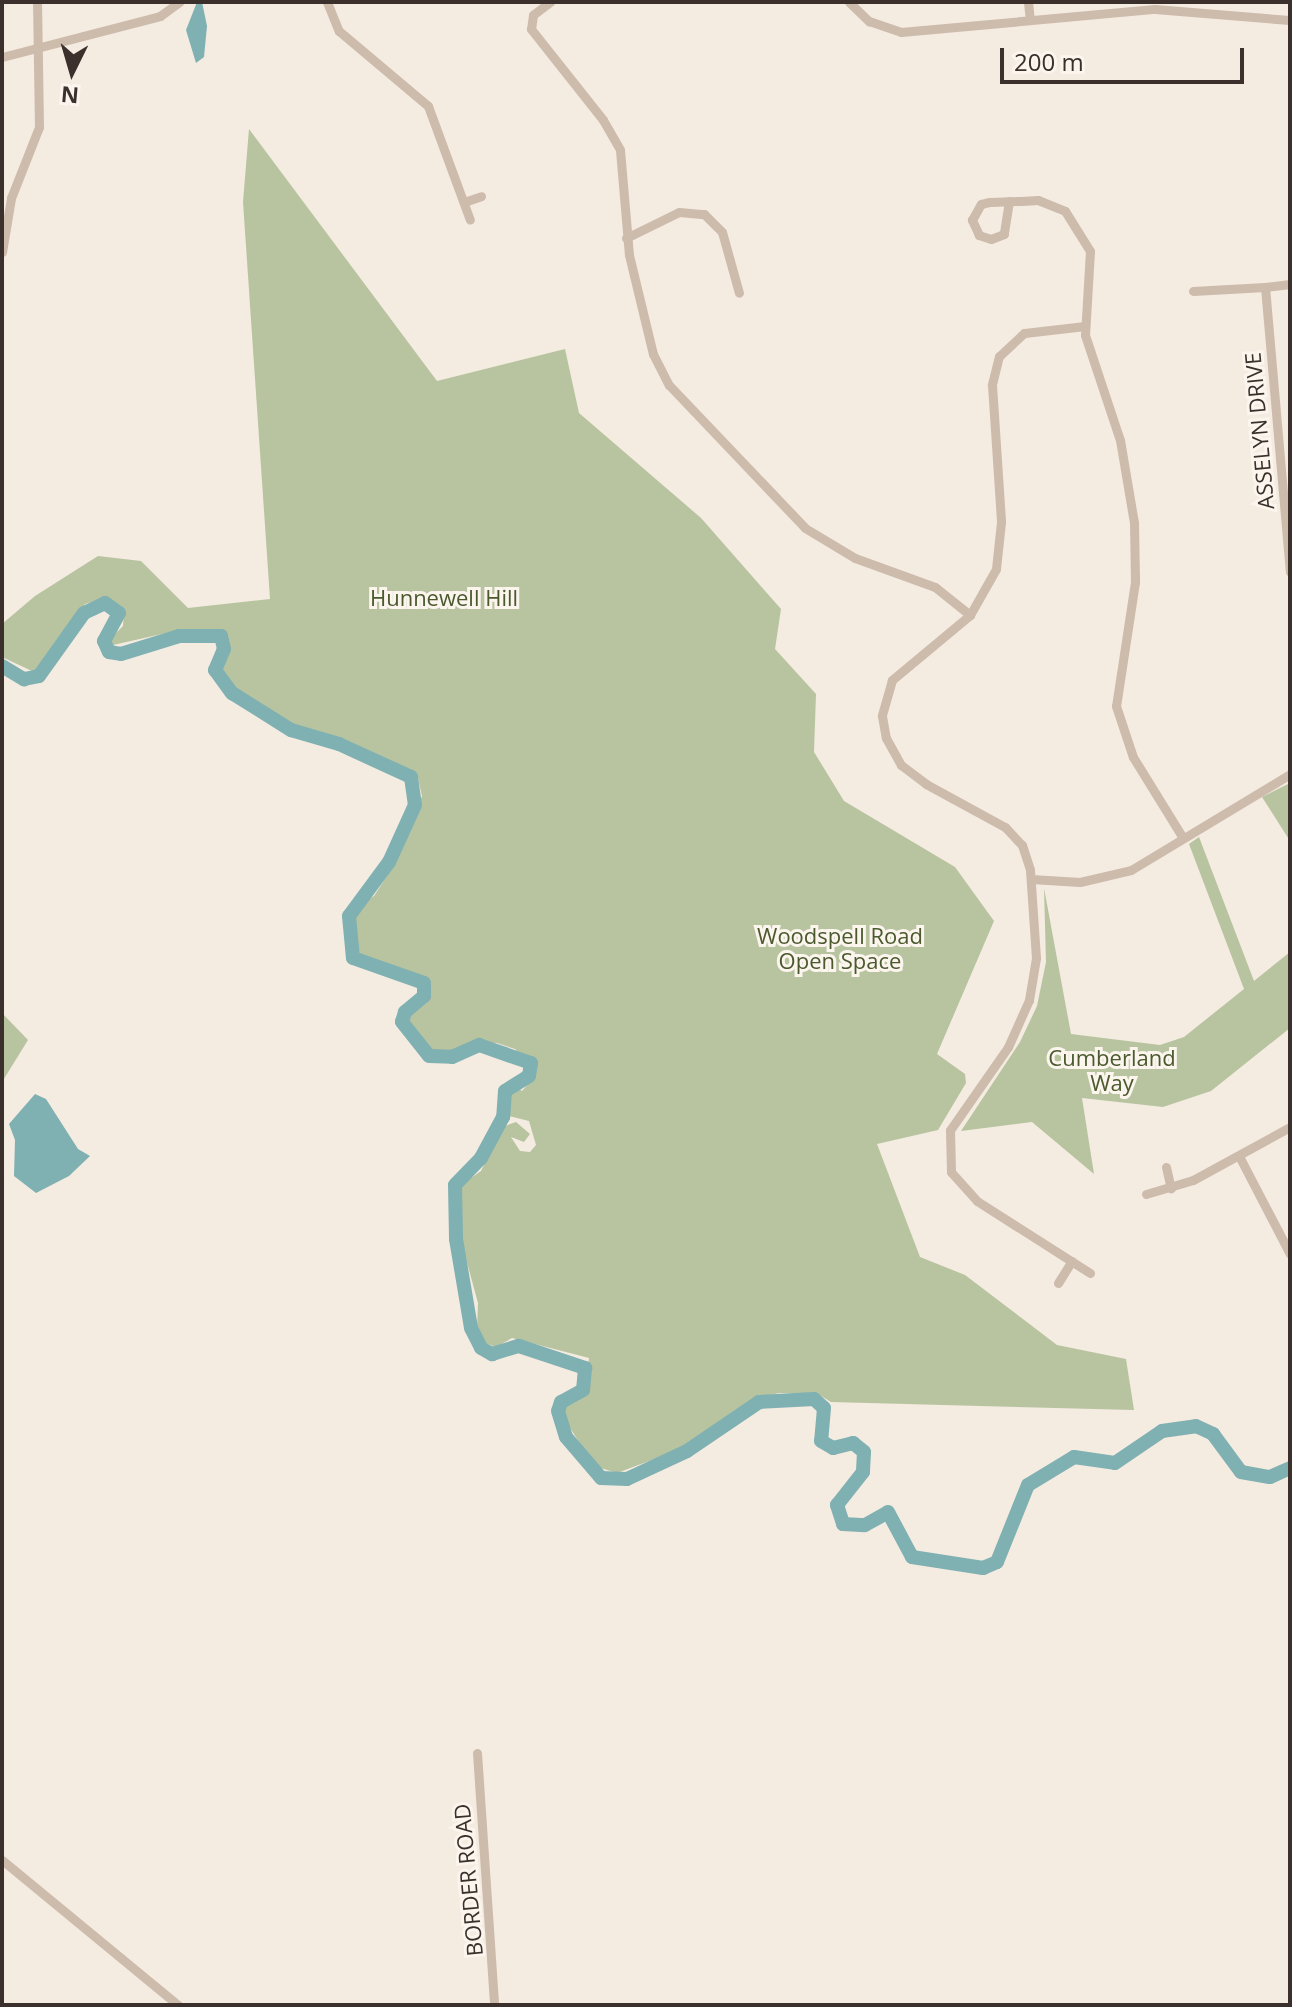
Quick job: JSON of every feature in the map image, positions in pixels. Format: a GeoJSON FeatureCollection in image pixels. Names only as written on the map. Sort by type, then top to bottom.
{"type":"FeatureCollection","features":[{"type":"Feature","properties":{"kind":"street"},"geometry":{"type":"LineString","coordinates":[[2,252],[11,198],[39,127],[37,2]]}},
{"type":"Feature","properties":{"kind":"street"},"geometry":{"type":"LineString","coordinates":[[2,57],[160,16],[179,2]]}},
{"type":"Feature","properties":{"kind":"street"},"geometry":{"type":"LineString","coordinates":[[327,2],[339,31],[428,106],[470,220]]}},
{"type":"Feature","properties":{"kind":"street"},"geometry":{"type":"LineString","coordinates":[[550,2],[533,15],[531,29],[620,150],[626,178],[626,238],[653,354],[678,396],[805,528],[855,558],[935,587],[970,615]]}},
{"type":"Feature","properties":{"kind":"street"},"geometry":{"type":"LineString","coordinates":[[849,2],[869,21],[901,32],[1155,9],[1290,20]]}},
{"type":"Feature","properties":{"kind":"street"},"geometry":{"type":"LineString","coordinates":[[1028,2],[1030,20]]}},
{"type":"Feature","properties":{"kind":"street"},"geometry":{"type":"LineString","coordinates":[[464,202],[481,196]]}},
{"type":"Feature","properties":{"kind":"street"},"geometry":{"type":"LineString","coordinates":[[1009,201],[1004,234],[991,239],[979,235],[972,220],[976,209],[1009,201],[1050,203],[1079,227],[1091,260],[1085,326],[1120,440],[1133,504],[1135,582],[1116,678],[1119,725],[1183,838]]}},
{"type":"Feature","properties":{"kind":"street"},"geometry":{"type":"LineString","coordinates":[[626,238],[679,212],[704,214],[722,232],[739,293]]}},
{"type":"Feature","properties":{"kind":"street"},"geometry":{"type":"LineString","coordinates":[[1193,291],[1290,284]]}},
{"type":"Feature","properties":{"kind":"street","name":"ASSELYN DRIVE"},"geometry":{"type":"LineString","coordinates":[[1265,287],[1290,572]]}},
{"type":"Feature","properties":{"kind":"street"},"geometry":{"type":"LineString","coordinates":[[1085,326],[1024,333],[1005,348],[995,365],[1001,541],[989,587],[970,615],[892,680],[884,700],[884,730],[897,759],[915,777],[1012,833],[1025,853],[1031,879],[1037,948],[1029,1000],[1008,1047],[950,1130],[948,1161],[966,1194],[1090,1273]]}},
{"type":"Feature","properties":{"kind":"street"},"geometry":{"type":"LineString","coordinates":[[1031,879],[1106,878],[1131,870],[1290,774]]}},
{"type":"Feature","properties":{"kind":"street"},"geometry":{"type":"LineString","coordinates":[[1146,1194],[1171,1188],[1239,1156],[1290,1127]]}},
{"type":"Feature","properties":{"kind":"street"},"geometry":{"type":"LineString","coordinates":[[1239,1156],[1290,1254]]}},
{"type":"Feature","properties":{"kind":"street"},"geometry":{"type":"LineString","coordinates":[[1166,1167],[1171,1188]]}},
{"type":"Feature","properties":{"kind":"street"},"geometry":{"type":"LineString","coordinates":[[1058,1283],[1072,1261]]}},
{"type":"Feature","properties":{"kind":"street","name":"BORDER ROAD"},"geometry":{"type":"LineString","coordinates":[[477,1753],[494,2005]]}},
{"type":"Feature","properties":{"kind":"street"},"geometry":{"type":"LineString","coordinates":[[2,1860],[178,2005]]}},
{"type":"Feature","properties":{"kind":"green space","name":"Hunnewell Hill"},"geometry":{"type":"Polygon","coordinates":[[[249,129],[437,381],[565,349],[579,413],[701,518],[781,609],[775,649],[816,694],[814,752],[844,801],[955,867],[994,921],[937,1054],[965,1074],[966,1083],[938,1130],[877,1144],[920,1257],[965,1275],[1057,1345],[1126,1359],[1134,1410],[831,1402],[818,1394],[779,1393],[757,1398],[681,1449],[617,1473],[594,1466],[562,1415],[568,1403],[584,1394],[589,1358],[512,1338],[496,1347],[485,1343],[477,1330],[478,1303],[459,1233],[457,1188],[481,1171],[502,1127],[516,1122],[530,1134],[524,1142],[511,1137],[520,1151],[530,1152],[536,1145],[529,1121],[509,1116],[505,1097],[515,1085],[522,1091],[529,1083],[532,1066],[515,1049],[497,1043],[472,1042],[443,1056],[427,1051],[423,1039],[407,1024],[409,1015],[424,999],[422,982],[355,956],[355,907],[374,896],[393,867],[422,796],[417,774],[277,718],[232,688],[219,676],[226,655],[224,644],[209,631],[184,629],[113,645],[109,640],[123,626],[124,610],[108,597],[85,604],[34,672],[2,657],[2,624],[35,596],[98,556],[141,561],[188,608],[270,599],[243,202],[249,129]]]}},
{"type":"Feature","properties":{"kind":"green space"},"geometry":{"type":"Polygon","coordinates":[[[1290,783],[1290,841],[1262,797],[1290,783]]]}},
{"type":"Feature","properties":{"kind":"green space","name":"Cumberland Way"},"geometry":{"type":"Polygon","coordinates":[[[1199,837],[1254,981],[1290,952],[1290,1028],[1211,1091],[1163,1107],[1082,1098],[1094,1174],[1032,1122],[961,1131],[1020,1042],[1037,1006],[1046,962],[1044,888],[1071,1034],[1160,1045],[1184,1037],[1244,989],[1189,844],[1199,837]]]}},
{"type":"Feature","properties":{"kind":"green space"},"geometry":{"type":"Polygon","coordinates":[[[2,1013],[28,1040],[2,1082],[2,1013]]]}},
{"type":"Feature","properties":{"kind":"water"},"geometry":{"type":"Polygon","coordinates":[[[197,2],[202,2],[207,26],[204,57],[196,63],[186,30],[197,2]]]}},
{"type":"Feature","properties":{"kind":"water"},"geometry":{"type":"Polygon","coordinates":[[[35,1094],[46,1099],[78,1149],[90,1156],[69,1176],[36,1193],[14,1176],[15,1140],[9,1124],[35,1094]]]}},
{"type":"Feature","properties":{"kind":"waterway"},"geometry":{"type":"LineString","coordinates":[[2,666],[24,679],[39,676],[84,613],[105,603],[119,613],[104,641],[109,652],[121,654],[179,636],[221,636],[224,649],[215,670],[232,693],[291,730],[339,744],[411,777],[415,805],[389,862],[349,916],[353,958],[424,983],[424,996],[405,1012],[402,1022],[429,1056],[452,1057],[479,1045],[531,1063],[529,1076],[505,1091],[503,1117],[481,1158],[455,1185],[456,1239],[471,1328],[481,1348],[492,1354],[519,1346],[585,1368],[583,1390],[561,1402],[558,1411],[566,1437],[601,1478],[627,1479],[687,1451],[759,1402],[814,1399],[824,1408],[821,1441],[833,1448],[853,1443],[864,1452],[863,1472],[837,1505],[843,1524],[865,1525],[888,1512],[912,1557],[983,1568],[997,1562],[1028,1485],[1074,1457],[1115,1463],[1162,1431],[1196,1426],[1213,1434],[1241,1472],[1270,1477],[1290,1468]]}},
{"type":"Feature","properties":{"kind":"park label","name":"Woodspell Road Open Space"},"geometry":{"type":"Point","coordinates":[840,948]}}]}
